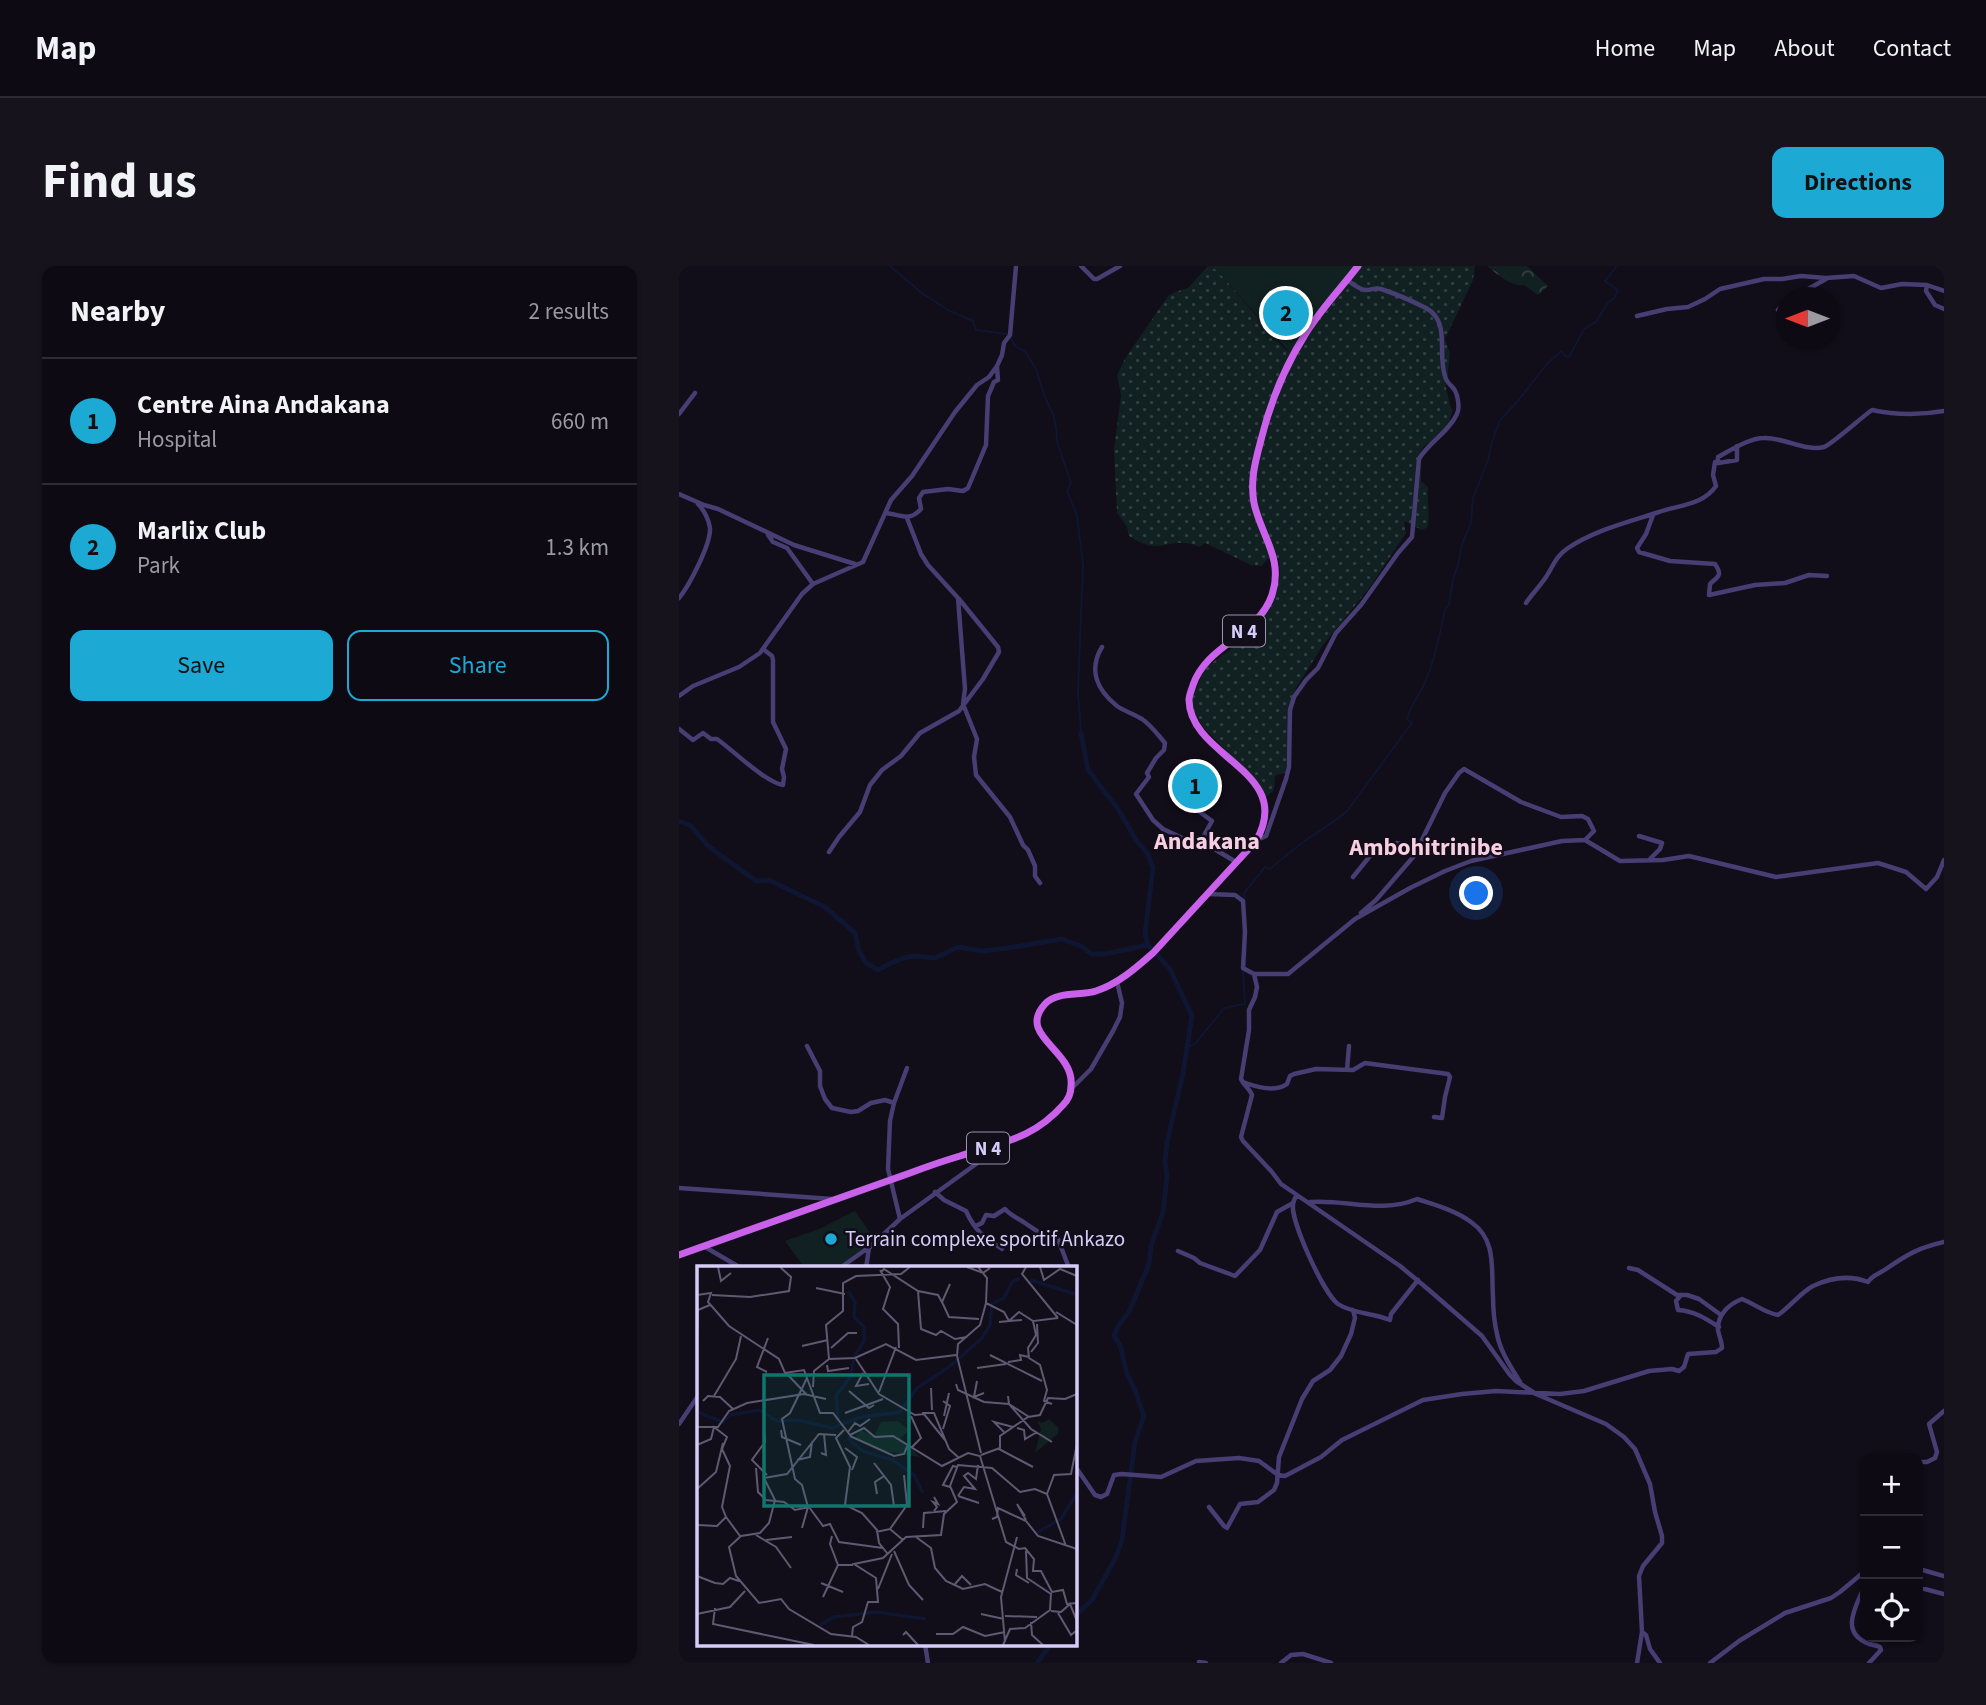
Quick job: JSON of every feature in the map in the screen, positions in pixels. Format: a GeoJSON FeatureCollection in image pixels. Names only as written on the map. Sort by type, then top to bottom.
{"type":"FeatureCollection","features":[{"type":"Feature","properties":{"kind":"main road","name":"N 4"},"geometry":{"type":"LineString","coordinates":[[1256,841],[1264,821],[1262,796],[1251,779],[1202,731],[1193,716],[1189,699],[1201,666],[1257,620],[1268,605],[1275,580],[1275,561],[1254,502],[1252,474],[1255,459],[1278,387],[1293,356],[1306,333],[1358,266]]}},
{"type":"Feature","properties":{"kind":"main road"},"geometry":{"type":"LineString","coordinates":[[1071,1089],[1072,1077],[1066,1063],[1041,1034],[1038,1024],[1045,1004],[1053,998],[1093,992],[1117,982],[1155,951],[1256,841]]}},
{"type":"Feature","properties":{"kind":"main road","name":"N 4"},"geometry":{"type":"LineString","coordinates":[[679,1255],[1018,1138],[1042,1124],[1066,1102],[1071,1089]]}},
{"type":"Feature","properties":{"kind":"street"},"geometry":{"type":"LineString","coordinates":[[679,696],[693,686],[739,667],[763,649],[801,594],[813,584],[863,562],[891,500],[912,477],[955,412],[997,366],[1009,336],[1016,266]]}},
{"type":"Feature","properties":{"kind":"street"},"geometry":{"type":"LineString","coordinates":[[1081,266],[1097,279],[1120,266]]}},
{"type":"Feature","properties":{"kind":"street"},"geometry":{"type":"LineString","coordinates":[[1637,316],[1688,307],[1720,289],[1764,279],[1854,276],[1881,288],[1902,284],[1927,285],[1944,291]]}},
{"type":"Feature","properties":{"kind":"street"},"geometry":{"type":"LineString","coordinates":[[1811,287],[1826,278]]}},
{"type":"Feature","properties":{"kind":"street"},"geometry":{"type":"LineString","coordinates":[[1256,841],[1266,836],[1286,779],[1289,767],[1290,710],[1294,697],[1318,668],[1336,633],[1412,537],[1419,459],[1458,413],[1455,391],[1444,376],[1440,320],[1435,314],[1379,288],[1365,290],[1347,280]]}},
{"type":"Feature","properties":{"kind":"street"},"geometry":{"type":"LineString","coordinates":[[1927,285],[1926,291],[1935,305],[1944,309]]}},
{"type":"Feature","properties":{"kind":"street"},"geometry":{"type":"LineString","coordinates":[[885,513],[907,518],[915,516],[921,509],[919,498],[923,492],[948,489],[963,491],[968,488],[986,445],[988,396],[994,382],[998,380],[997,366]]}},
{"type":"Feature","properties":{"kind":"street"},"geometry":{"type":"LineString","coordinates":[[679,414],[695,393]]}},
{"type":"Feature","properties":{"kind":"street"},"geometry":{"type":"LineString","coordinates":[[1718,463],[1718,457],[1737,446],[1763,437],[1810,448],[1826,447],[1872,410],[1887,413],[1944,411]]}},
{"type":"Feature","properties":{"kind":"street"},"geometry":{"type":"LineString","coordinates":[[1526,603],[1546,577],[1554,560],[1566,550],[1594,535],[1688,505],[1711,494],[1716,486],[1713,475],[1715,462],[1737,460],[1737,446]]}},
{"type":"Feature","properties":{"kind":"street"},"geometry":{"type":"LineString","coordinates":[[679,494],[795,545],[855,564]]}},
{"type":"Feature","properties":{"kind":"street"},"geometry":{"type":"LineString","coordinates":[[679,598],[693,576],[710,534],[709,524],[695,501]]}},
{"type":"Feature","properties":{"kind":"street"},"geometry":{"type":"LineString","coordinates":[[1653,514],[1646,534],[1637,548],[1639,552],[1669,561],[1715,564],[1719,574],[1710,584],[1709,595],[1755,585],[1785,583],[1809,575],[1827,576]]}},
{"type":"Feature","properties":{"kind":"street"},"geometry":{"type":"LineString","coordinates":[[829,852],[860,812],[870,785],[901,756],[920,733],[959,711],[999,652],[998,647],[928,565],[907,518]]}},
{"type":"Feature","properties":{"kind":"street"},"geometry":{"type":"LineString","coordinates":[[767,533],[773,542],[787,548],[813,584]]}},
{"type":"Feature","properties":{"kind":"street"},"geometry":{"type":"LineString","coordinates":[[958,598],[965,689],[963,704],[977,739],[974,757],[976,775],[1010,817],[1028,850],[1035,866],[1035,876],[1040,883]]}},
{"type":"Feature","properties":{"kind":"street"},"geometry":{"type":"LineString","coordinates":[[1102,647],[1094,663],[1096,680],[1101,689],[1115,705],[1145,721],[1165,743],[1164,750],[1147,773],[1149,777],[1136,794],[1153,820],[1163,829],[1195,844],[1203,843],[1236,862]]}},
{"type":"Feature","properties":{"kind":"street"},"geometry":{"type":"LineString","coordinates":[[679,729],[693,740],[703,733],[711,739],[717,739],[768,779],[783,785],[782,769],[786,748],[773,722],[773,660],[763,649]]}},
{"type":"Feature","properties":{"kind":"street"},"geometry":{"type":"LineString","coordinates":[[1208,894],[1235,895],[1243,901],[1245,969],[1254,974],[1288,974],[1355,919],[1399,875],[1417,851],[1445,793],[1458,773],[1464,769],[1521,802],[1561,817],[1588,819],[1594,831],[1585,840]]}},
{"type":"Feature","properties":{"kind":"street"},"geometry":{"type":"LineString","coordinates":[[1193,807],[1212,821],[1203,837],[1203,843]]}},
{"type":"Feature","properties":{"kind":"street"},"geometry":{"type":"LineString","coordinates":[[1639,836],[1663,843],[1649,859]]}},
{"type":"Feature","properties":{"kind":"street"},"geometry":{"type":"LineString","coordinates":[[1355,919],[1410,888],[1471,861],[1562,841],[1585,840],[1620,861],[1663,860],[1689,856],[1776,877],[1878,863],[1906,872],[1926,889],[1937,877],[1944,860]]}},
{"type":"Feature","properties":{"kind":"street"},"geometry":{"type":"LineString","coordinates":[[1353,877],[1370,856],[1397,843],[1417,851]]}},
{"type":"Feature","properties":{"kind":"street"},"geometry":{"type":"LineString","coordinates":[[1254,974],[1257,987],[1249,1010],[1242,1082],[1252,1095],[1241,1137],[1243,1141],[1281,1184],[1418,1280],[1482,1336],[1510,1375],[1523,1386],[1606,1424],[1635,1449],[1650,1484],[1662,1536],[1662,1543],[1643,1566],[1639,1576],[1642,1632],[1637,1663]]}},
{"type":"Feature","properties":{"kind":"street"},"geometry":{"type":"LineString","coordinates":[[1071,1089],[1091,1069],[1120,1017],[1122,1003],[1117,982]]}},
{"type":"Feature","properties":{"kind":"street"},"geometry":{"type":"LineString","coordinates":[[807,1046],[820,1072],[820,1086],[825,1099],[832,1108],[851,1112],[885,1100],[894,1103]]}},
{"type":"Feature","properties":{"kind":"street"},"geometry":{"type":"LineString","coordinates":[[1347,1070],[1349,1046]]}},
{"type":"Feature","properties":{"kind":"street"},"geometry":{"type":"LineString","coordinates":[[1242,1082],[1277,1089],[1287,1084],[1290,1076],[1294,1074],[1316,1069],[1356,1069],[1365,1063],[1451,1075],[1442,1118],[1434,1117]]}},
{"type":"Feature","properties":{"kind":"street"},"geometry":{"type":"LineString","coordinates":[[900,1219],[888,1169],[890,1121],[907,1068]]}},
{"type":"Feature","properties":{"kind":"street"},"geometry":{"type":"LineString","coordinates":[[843,1266],[869,1248],[935,1192],[1001,1145]]}},
{"type":"Feature","properties":{"kind":"street"},"geometry":{"type":"LineString","coordinates":[[679,1188],[837,1199]]}},
{"type":"Feature","properties":{"kind":"street"},"geometry":{"type":"LineString","coordinates":[[935,1192],[944,1200],[966,1211],[982,1236],[1002,1249]]}},
{"type":"Feature","properties":{"kind":"street"},"geometry":{"type":"LineString","coordinates":[[1297,1195],[1293,1210],[1306,1251],[1335,1300],[1353,1310],[1390,1320],[1391,1314],[1418,1280]]}},
{"type":"Feature","properties":{"kind":"street"},"geometry":{"type":"LineString","coordinates":[[1309,1202],[1376,1206],[1403,1205],[1416,1199],[1445,1208],[1471,1221],[1488,1240],[1493,1262],[1497,1335],[1501,1349],[1523,1386]]}},
{"type":"Feature","properties":{"kind":"street"},"geometry":{"type":"LineString","coordinates":[[1178,1251],[1200,1263],[1235,1276],[1260,1250],[1277,1212],[1293,1203]]}},
{"type":"Feature","properties":{"kind":"street"},"geometry":{"type":"LineString","coordinates":[[976,1226],[982,1223],[986,1215],[995,1216],[1005,1209],[1038,1234],[1058,1239],[1068,1266]]}},
{"type":"Feature","properties":{"kind":"street"},"geometry":{"type":"LineString","coordinates":[[1076,1467],[1095,1495],[1101,1497],[1107,1494],[1114,1475],[1161,1478],[1196,1461],[1239,1458],[1259,1461],[1278,1475],[1285,1476],[1321,1457],[1342,1440],[1423,1400],[1496,1391],[1536,1394],[1584,1391],[1649,1371],[1672,1368],[1679,1371],[1684,1367],[1688,1354],[1716,1352],[1722,1348],[1719,1327],[1721,1315],[1734,1302],[1742,1299],[1756,1304],[1769,1314],[1778,1315],[1813,1287],[1834,1279],[1858,1279],[1868,1282],[1871,1277],[1885,1271],[1919,1248],[1944,1242]]}},
{"type":"Feature","properties":{"kind":"street"},"geometry":{"type":"LineString","coordinates":[[704,1246],[738,1266]]}},
{"type":"Feature","properties":{"kind":"street"},"geometry":{"type":"LineString","coordinates":[[866,1266],[869,1248]]}},
{"type":"Feature","properties":{"kind":"street"},"geometry":{"type":"LineString","coordinates":[[1629,1268],[1638,1270],[1677,1295],[1699,1298],[1721,1315]]}},
{"type":"Feature","properties":{"kind":"street"},"geometry":{"type":"LineString","coordinates":[[1681,1295],[1676,1301],[1678,1310],[1688,1310],[1719,1327]]}},
{"type":"Feature","properties":{"kind":"street"},"geometry":{"type":"LineString","coordinates":[[1209,1507],[1227,1528],[1240,1504],[1258,1502],[1270,1494],[1277,1483],[1279,1457],[1302,1399],[1313,1381],[1330,1370],[1341,1356],[1351,1334],[1355,1318],[1353,1310]]}},
{"type":"Feature","properties":{"kind":"street"},"geometry":{"type":"LineString","coordinates":[[679,1424],[697,1397]]}},
{"type":"Feature","properties":{"kind":"street"},"geometry":{"type":"LineString","coordinates":[[1923,1462],[1935,1458],[1937,1452],[1929,1424],[1944,1411]]}},
{"type":"Feature","properties":{"kind":"street"},"geometry":{"type":"LineString","coordinates":[[1923,1570],[1944,1576]]}},
{"type":"Feature","properties":{"kind":"street"},"geometry":{"type":"LineString","coordinates":[[1710,1663],[1785,1613],[1831,1598],[1860,1575]]}},
{"type":"Feature","properties":{"kind":"street"},"geometry":{"type":"LineString","coordinates":[[1920,1579],[1921,1588],[1944,1594]]}},
{"type":"Feature","properties":{"kind":"street"},"geometry":{"type":"LineString","coordinates":[[1860,1597],[1851,1619],[1851,1629],[1860,1638]]}},
{"type":"Feature","properties":{"kind":"street"},"geometry":{"type":"LineString","coordinates":[[1642,1632],[1660,1663]]}},
{"type":"Feature","properties":{"kind":"street"},"geometry":{"type":"LineString","coordinates":[[1868,1642],[1881,1650],[1869,1663]]}},
{"type":"Feature","properties":{"kind":"street"},"geometry":{"type":"LineString","coordinates":[[1281,1663],[1291,1655],[1303,1654],[1331,1663]]}},
{"type":"Feature","properties":{"kind":"street"},"geometry":{"type":"LineString","coordinates":[[1199,1662],[1206,1663]]}},
{"type":"Feature","properties":{"kind":"green space"},"geometry":{"type":"Polygon","coordinates":[[[1208,266],[1217,270],[1293,355],[1358,266],[1475,266],[1473,280],[1445,339],[1450,354],[1446,388],[1452,412],[1449,423],[1441,435],[1423,447],[1417,459],[1421,468],[1421,481],[1428,487],[1428,527],[1422,530],[1404,521],[1406,533],[1370,587],[1323,645],[1296,688],[1292,701],[1286,772],[1275,776],[1274,790],[1265,798],[1244,769],[1205,729],[1195,714],[1192,699],[1205,668],[1230,650],[1269,610],[1280,575],[1279,559],[1269,558],[1261,566],[1251,565],[1205,543],[1200,547],[1184,543],[1151,546],[1129,536],[1127,527],[1117,513],[1114,450],[1121,395],[1117,375],[1126,357],[1168,296],[1188,288],[1208,266]]]}},
{"type":"Feature","properties":{"kind":"green space"},"geometry":{"type":"Polygon","coordinates":[[[1209,266],[1355,266],[1291,354],[1217,270],[1209,266]]]}},
{"type":"Feature","properties":{"kind":"green space"},"geometry":{"type":"Polygon","coordinates":[[[1487,266],[1527,266],[1548,286],[1538,295],[1524,285],[1504,279],[1487,266]]]}},
{"type":"Feature","properties":{"kind":"green space","name":"Terrain complexe sportif Ankazo"},"geometry":{"type":"Polygon","coordinates":[[[855,1211],[873,1237],[870,1244],[840,1266],[803,1266],[785,1241],[819,1229],[855,1211]]]}},
{"type":"Feature","properties":{"kind":"waterway"},"geometry":{"type":"LineString","coordinates":[[890,266],[923,294],[950,311],[973,321],[976,330],[1007,334]]}},
{"type":"Feature","properties":{"kind":"waterway"},"geometry":{"type":"LineString","coordinates":[[1245,900],[1244,893],[1265,867],[1270,869],[1347,811],[1412,723],[1407,719],[1432,664],[1462,544],[1471,523],[1473,498],[1500,420],[1561,351],[1568,357],[1570,355],[1584,329],[1596,322],[1607,304],[1615,297],[1618,290],[1605,281],[1617,266]]}},
{"type":"Feature","properties":{"kind":"waterway"},"geometry":{"type":"LineString","coordinates":[[1011,338],[1015,346],[1025,351],[1036,369],[1053,414],[1057,442],[1071,483],[1067,491],[1077,516],[1083,565],[1078,691],[1081,733]]}},
{"type":"Feature","properties":{"kind":"waterway"},"geometry":{"type":"LineString","coordinates":[[1076,1615],[1092,1600],[1116,1557],[1122,1540],[1135,1442],[1144,1416],[1127,1374],[1120,1345],[1114,1336],[1129,1312],[1149,1264],[1151,1246],[1163,1212],[1167,1143],[1183,1073],[1192,1016],[1170,969],[1148,945],[1145,934],[1153,868],[1147,853],[1118,809],[1088,770],[1081,733]]}},
{"type":"Feature","properties":{"kind":"waterway"},"geometry":{"type":"LineString","coordinates":[[679,821],[691,826],[708,846],[756,881],[769,880],[825,907],[855,933],[859,951],[866,963],[878,970],[904,958],[935,958],[958,947],[982,951],[1062,939],[1081,946],[1092,954],[1105,954],[1148,945]]}},
{"type":"Feature","properties":{"kind":"waterway"},"geometry":{"type":"LineString","coordinates":[[1245,967],[1246,948]]}},
{"type":"Feature","properties":{"kind":"waterway"},"geometry":{"type":"LineString","coordinates":[[1187,1048],[1196,1043],[1224,1008],[1245,1004],[1243,971]]}},
{"type":"Feature","properties":{"kind":"waterway"},"geometry":{"type":"LineString","coordinates":[[1037,1663],[1050,1646]]}},
{"type":"Feature","properties":{"kind":"place","name":"Marlix Club"},"geometry":{"type":"Point","coordinates":[1286,313]}},
{"type":"Feature","properties":{"kind":"place","name":"Centre Aina Andakana"},"geometry":{"type":"Point","coordinates":[1195,786]}},
{"type":"Feature","properties":{"kind":"place","name":"Terrain complexe sportif Ankazo"},"geometry":{"type":"Point","coordinates":[831,1239]}},
{"type":"Feature","properties":{"kind":"district","name":"Andakana"},"geometry":{"type":"Point","coordinates":[1207,841]}},
{"type":"Feature","properties":{"kind":"district","name":"Ambohitrinibe"},"geometry":{"type":"Point","coordinates":[1426,847]}}]}
